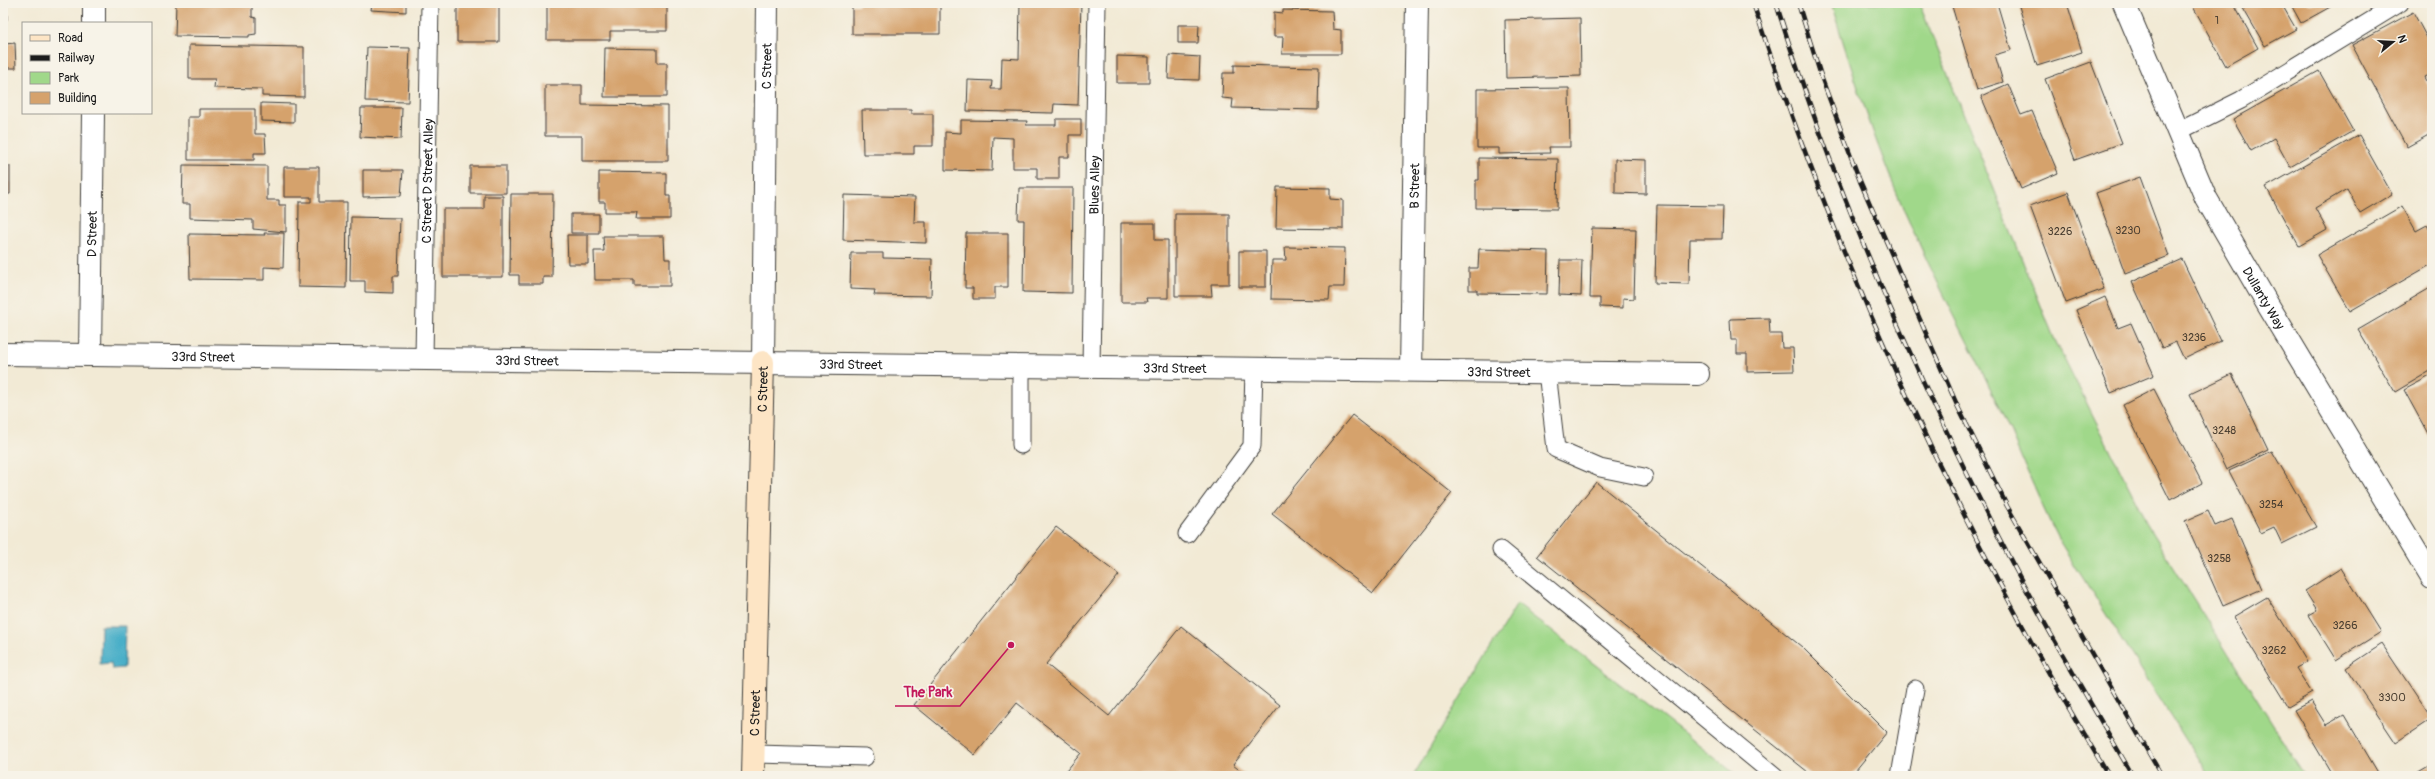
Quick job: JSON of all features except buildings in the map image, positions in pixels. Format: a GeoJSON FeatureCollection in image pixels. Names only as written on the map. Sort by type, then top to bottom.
{"type":"FeatureCollection","features":[{"type":"Feature","properties":{"kind":"street"},"geometry":{"type":"LineString","coordinates":[[94,3],[94,22]]}},
{"type":"Feature","properties":{"kind":"street","name":"C Street"},"geometry":{"type":"LineString","coordinates":[[753,776],[763,362],[767,3]]}},
{"type":"Feature","properties":{"kind":"street","name":"B Street"},"geometry":{"type":"LineString","coordinates":[[1411,370],[1417,3]]}},
{"type":"Feature","properties":{"kind":"street","name":"Dullanty Way"},"geometry":{"type":"LineString","coordinates":[[2124,3],[2206,198],[2268,305],[2432,578]]}},
{"type":"Feature","properties":{"kind":"street","name":"D Street"},"geometry":{"type":"LineString","coordinates":[[90,355],[93,114]]}},
{"type":"Feature","properties":{"kind":"street","name":"33rd Street"},"geometry":{"type":"LineString","coordinates":[[3,354],[1698,374]]}},
{"type":"Feature","properties":{"kind":"lane","name":"C Street D Street Alley"},"geometry":{"type":"LineString","coordinates":[[424,358],[430,3]]}},
{"type":"Feature","properties":{"kind":"lane","name":"Blues Alley"},"geometry":{"type":"LineString","coordinates":[[1091,367],[1097,3]]}},
{"type":"Feature","properties":{"kind":"lane"},"geometry":{"type":"LineString","coordinates":[[2177,132],[2241,100],[2400,3]]}},
{"type":"Feature","properties":{"kind":"lane"},"geometry":{"type":"LineString","coordinates":[[1021,366],[1021,445]]}},
{"type":"Feature","properties":{"kind":"lane"},"geometry":{"type":"LineString","coordinates":[[1187,534],[1252,446],[1254,369]]}},
{"type":"Feature","properties":{"kind":"lane"},"geometry":{"type":"LineString","coordinates":[[1547,372],[1556,449],[1600,468],[1644,477]]}},
{"type":"Feature","properties":{"kind":"lane"},"geometry":{"type":"LineString","coordinates":[[1502,550],[1775,776]]}},
{"type":"Feature","properties":{"kind":"lane"},"geometry":{"type":"LineString","coordinates":[[1900,776],[1915,689]]}},
{"type":"Feature","properties":{"kind":"lane"},"geometry":{"type":"LineString","coordinates":[[754,754],[865,756]]}},
{"type":"Feature","properties":{"kind":"green space"},"geometry":{"type":"Polygon","coordinates":[[[1831,3],[1919,3],[2054,338],[2152,533],[2305,776],[2209,776],[2060,542],[2042,506],[1994,396],[1930,268],[1906,215],[1869,120],[1831,3]]]}},
{"type":"Feature","properties":{"kind":"green space"},"geometry":{"type":"Polygon","coordinates":[[[1517,604],[1738,776],[1413,776],[1517,604]]]}},
{"type":"Feature","properties":{"kind":"water"},"geometry":{"type":"Polygon","coordinates":[[[101,626],[125,626],[124,668],[112,669],[111,663],[100,664],[101,626]]]}},
{"type":"Feature","properties":{"kind":"railway"},"geometry":{"type":"LineString","coordinates":[[1753,3],[1787,104],[1825,204],[1865,302],[1908,400],[2003,590],[2055,684],[2109,776]]}},
{"type":"Feature","properties":{"kind":"railway"},"geometry":{"type":"LineString","coordinates":[[1776,3],[1797,69],[1845,199],[1898,326],[1956,452],[2021,580],[2133,776]]}},
{"type":"Feature","properties":{"kind":"railway"},"geometry":{"type":"LineString","coordinates":[[1798,3],[1822,79],[1860,181],[1957,405],[2007,506],[2162,776]]}},
{"type":"Feature","properties":{"kind":"place","name":"The Park"},"geometry":{"type":"Point","coordinates":[1011,645]}}]}
